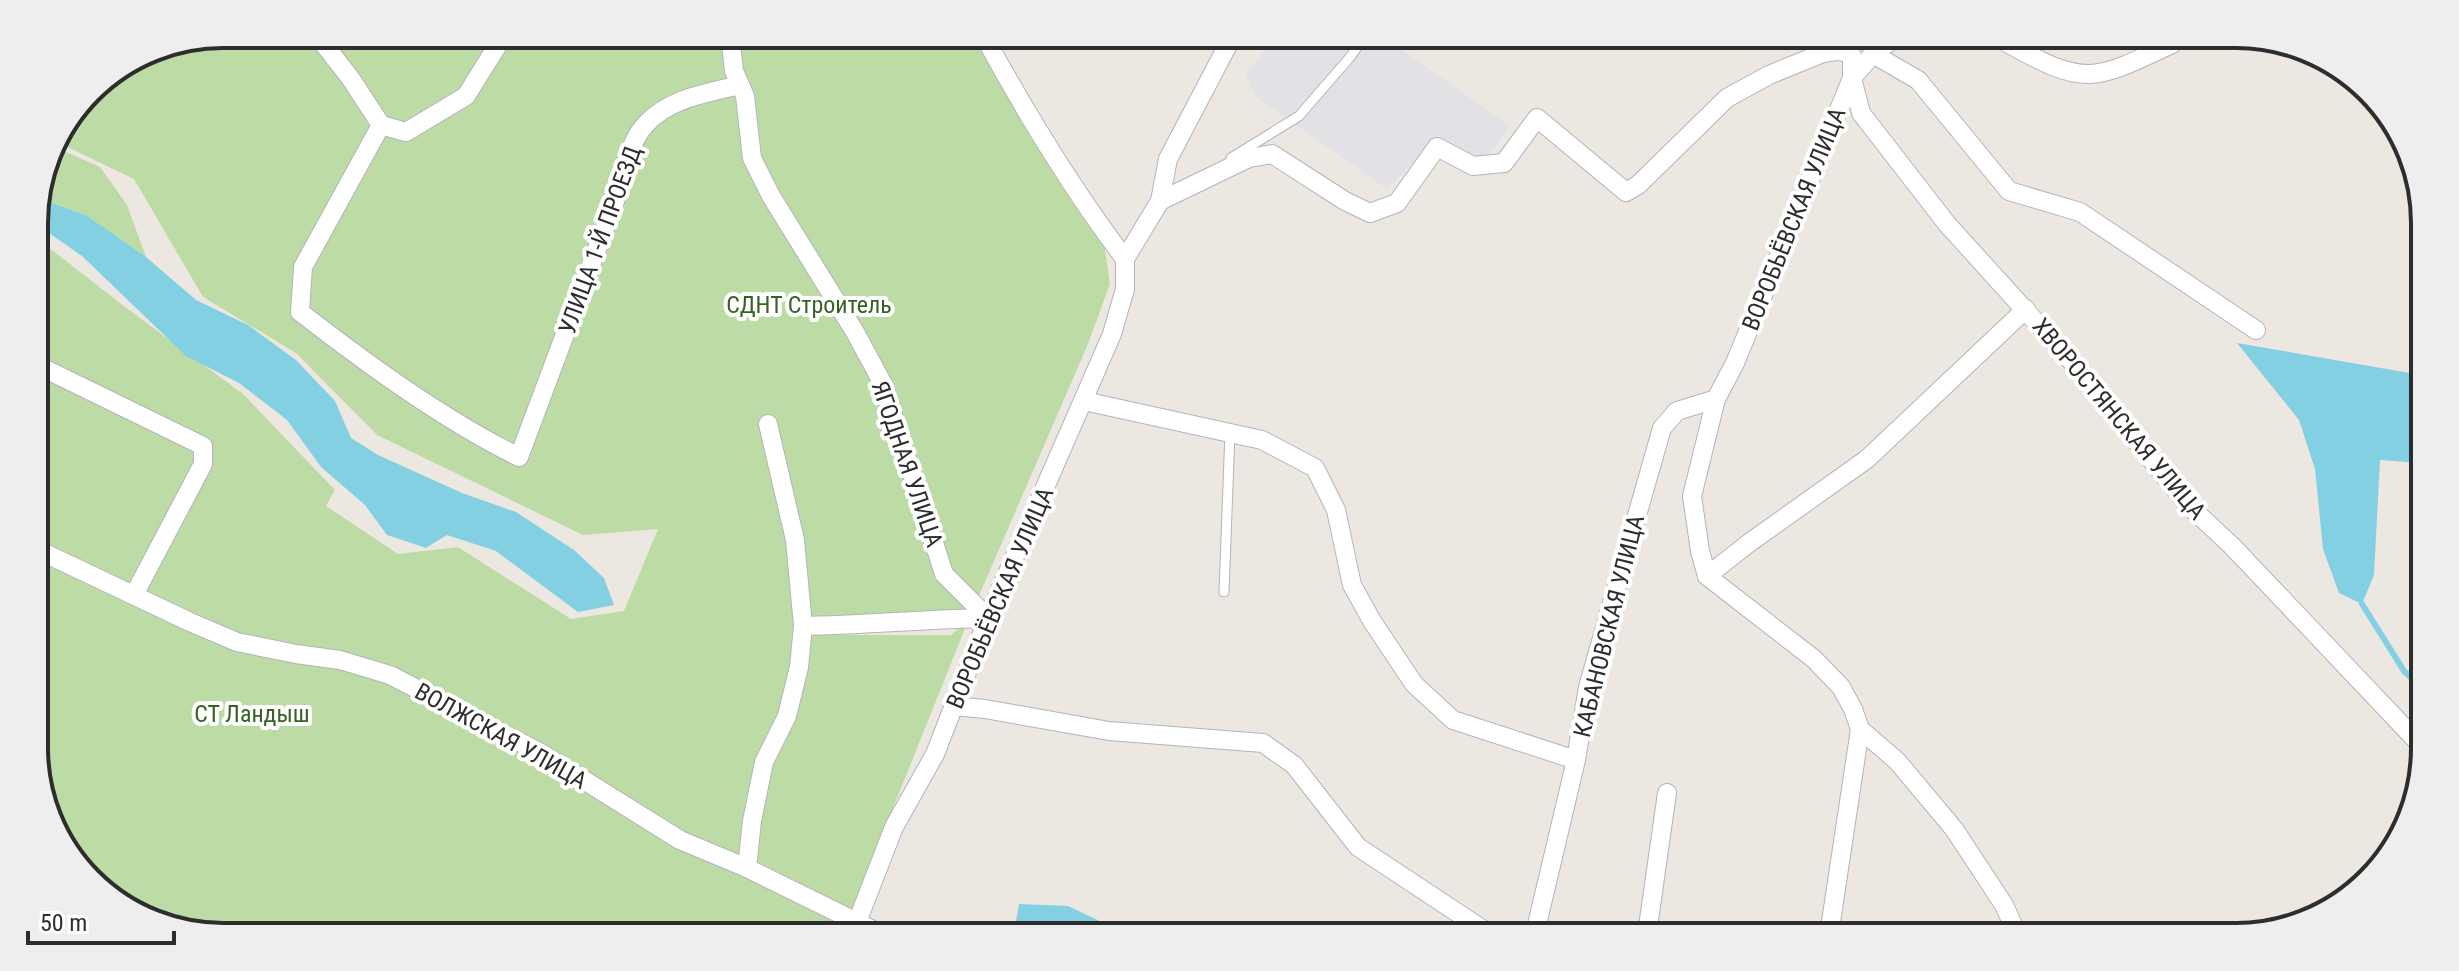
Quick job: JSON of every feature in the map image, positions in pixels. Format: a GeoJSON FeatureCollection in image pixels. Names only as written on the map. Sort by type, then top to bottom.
{"type":"FeatureCollection","features":[{"type":"Feature","properties":{"kind":"street"},"geometry":{"type":"LineString","coordinates":[[327,48],[381,125],[406,132],[466,96],[496,48]]}},
{"type":"Feature","properties":{"kind":"street"},"geometry":{"type":"LineString","coordinates":[[731,48],[734,71],[740,85]]}},
{"type":"Feature","properties":{"kind":"street"},"geometry":{"type":"LineString","coordinates":[[990,48],[1025,112],[1089,212],[1125,259],[1160,201],[1168,159],[1226,48]]}},
{"type":"Feature","properties":{"kind":"street"},"geometry":{"type":"LineString","coordinates":[[1874,48],[1918,80],[2009,191],[2080,212],[2256,330]]}},
{"type":"Feature","properties":{"kind":"street","name":"ВОРОБЬЁВСКАЯ УЛИЦА"},"geometry":{"type":"LineString","coordinates":[[1707,576],[1692,496],[1716,399],[1735,363],[1852,78],[1874,48]]}},
{"type":"Feature","properties":{"kind":"street"},"geometry":{"type":"LineString","coordinates":[[2017,48],[2051,66],[2089,74],[2125,65],[2163,48]]}},
{"type":"Feature","properties":{"kind":"street","name":"ХВОРОСТЯНСКАЯ УЛИЦА"},"geometry":{"type":"LineString","coordinates":[[1189,187],[1249,158],[1272,154],[1345,201],[1370,213],[1397,203],[1437,147],[1473,166],[1504,163],[1537,118],[1626,192],[1638,185],[1727,98],[1769,75],[1823,53],[1846,52],[1852,56],[1852,78],[1861,113],[1947,224],[2026,309],[2188,505],[2232,546],[2411,735]]}},
{"type":"Feature","properties":{"kind":"street","name":"УЛИЦА 1-Й ПРОЕЗД"},"geometry":{"type":"LineString","coordinates":[[381,125],[303,267],[300,312],[355,355],[488,441],[519,457],[636,139],[644,126],[672,105],[692,96],[740,85]]}},
{"type":"Feature","properties":{"kind":"street","name":"ЯГОДНАЯ УЛИЦА"},"geometry":{"type":"LineString","coordinates":[[740,85],[745,96],[752,158],[771,196],[855,332],[883,384],[944,574],[988,618]]}},
{"type":"Feature","properties":{"kind":"street"},"geometry":{"type":"LineString","coordinates":[[1160,201],[1189,187]]}},
{"type":"Feature","properties":{"kind":"street","name":"ВОРОБЬЁВСКАЯ УЛИЦА"},"geometry":{"type":"LineString","coordinates":[[860,923],[894,827],[935,754],[988,618],[1112,334],[1125,289],[1125,259]]}},
{"type":"Feature","properties":{"kind":"street"},"geometry":{"type":"LineString","coordinates":[[1831,923],[1860,729],[1853,709],[1841,687],[1814,659],[1707,576],[1867,459],[2026,309]]}},
{"type":"Feature","properties":{"kind":"street"},"geometry":{"type":"LineString","coordinates":[[48,370],[203,446],[203,464],[134,595]]}},
{"type":"Feature","properties":{"kind":"street","name":"КАБАНОВСКАЯ УЛИЦА"},"geometry":{"type":"LineString","coordinates":[[1537,923],[1576,760],[1588,687],[1662,428],[1677,411],[1716,399]]}},
{"type":"Feature","properties":{"kind":"street"},"geometry":{"type":"LineString","coordinates":[[1084,401],[1262,440],[1315,468],[1336,510],[1352,585],[1414,684],[1453,720],[1576,760]]}},
{"type":"Feature","properties":{"kind":"street"},"geometry":{"type":"LineString","coordinates":[[747,868],[752,821],[764,762],[787,716],[799,667],[803,626],[795,540],[768,424]]}},
{"type":"Feature","properties":{"kind":"street","name":"ВОЛЖСКАЯ УЛИЦА"},"geometry":{"type":"LineString","coordinates":[[48,555],[237,642],[340,660],[390,675],[539,752],[680,840],[747,868],[855,923]]}},
{"type":"Feature","properties":{"kind":"street"},"geometry":{"type":"LineString","coordinates":[[803,626],[988,618]]}},
{"type":"Feature","properties":{"kind":"street"},"geometry":{"type":"LineString","coordinates":[[954,706],[1109,731],[1263,743],[1294,765],[1358,847],[1473,923]]}},
{"type":"Feature","properties":{"kind":"street"},"geometry":{"type":"LineString","coordinates":[[1860,729],[1897,761],[1954,829],[2004,905],[2012,923]]}},
{"type":"Feature","properties":{"kind":"street"},"geometry":{"type":"LineString","coordinates":[[1649,923],[1667,793]]}},
{"type":"Feature","properties":{"kind":"lane"},"geometry":{"type":"LineString","coordinates":[[1189,187],[1262,137],[1299,116],[1356,48]]}},
{"type":"Feature","properties":{"kind":"lane"},"geometry":{"type":"LineString","coordinates":[[1224,592],[1230,432]]}},
{"type":"Feature","properties":{"kind":"shaded area"},"geometry":{"type":"Polygon","coordinates":[[[1267,48],[1402,48],[1510,126],[1484,162],[1438,138],[1387,189],[1256,97],[1246,74],[1267,48]]]}},
{"type":"Feature","properties":{"kind":"green space"},"geometry":{"type":"Polygon","coordinates":[[[212,48],[982,48],[1103,237],[1110,284],[1088,344],[968,621],[847,923],[212,923],[167,914],[146,905],[126,894],[91,863],[66,825],[49,771],[48,247],[243,394],[335,490],[326,506],[398,554],[458,547],[571,619],[624,611],[658,529],[583,535],[377,435],[296,353],[203,297],[134,179],[66,146],[84,116],[116,84],[146,66],[189,51],[212,48]],[[966,622],[828,634],[951,635],[966,622]]]}},
{"type":"Feature","properties":{"kind":"green space"},"geometry":{"type":"Polygon","coordinates":[[[63,151],[100,167],[127,205],[146,257],[86,215],[49,202],[63,151]]]}},
{"type":"Feature","properties":{"kind":"water"},"geometry":{"type":"Polygon","coordinates":[[[49,202],[86,215],[146,257],[196,300],[248,325],[296,360],[335,401],[351,438],[378,455],[462,493],[516,512],[574,550],[604,578],[614,605],[578,612],[496,551],[447,535],[426,548],[387,535],[365,505],[321,467],[287,420],[239,383],[186,356],[82,256],[48,232],[49,202]]]}},
{"type":"Feature","properties":{"kind":"water"},"geometry":{"type":"Polygon","coordinates":[[[2237,343],[2411,373],[2411,462],[2380,460],[2374,575],[2362,604],[2339,593],[2323,549],[2315,469],[2299,420],[2237,343]]]}},
{"type":"Feature","properties":{"kind":"water"},"geometry":{"type":"Polygon","coordinates":[[[1019,904],[1068,906],[1104,923],[1016,923],[1019,904]]]}},
{"type":"Feature","properties":{"kind":"waterway"},"geometry":{"type":"LineString","coordinates":[[2362,604],[2411,677]]}},
{"type":"Feature","properties":{"kind":"park label","name":"СДНТ Строитель"},"geometry":{"type":"Point","coordinates":[809,305]}},
{"type":"Feature","properties":{"kind":"park label","name":"СТ Ландыш"},"geometry":{"type":"Point","coordinates":[252,714]}}]}
